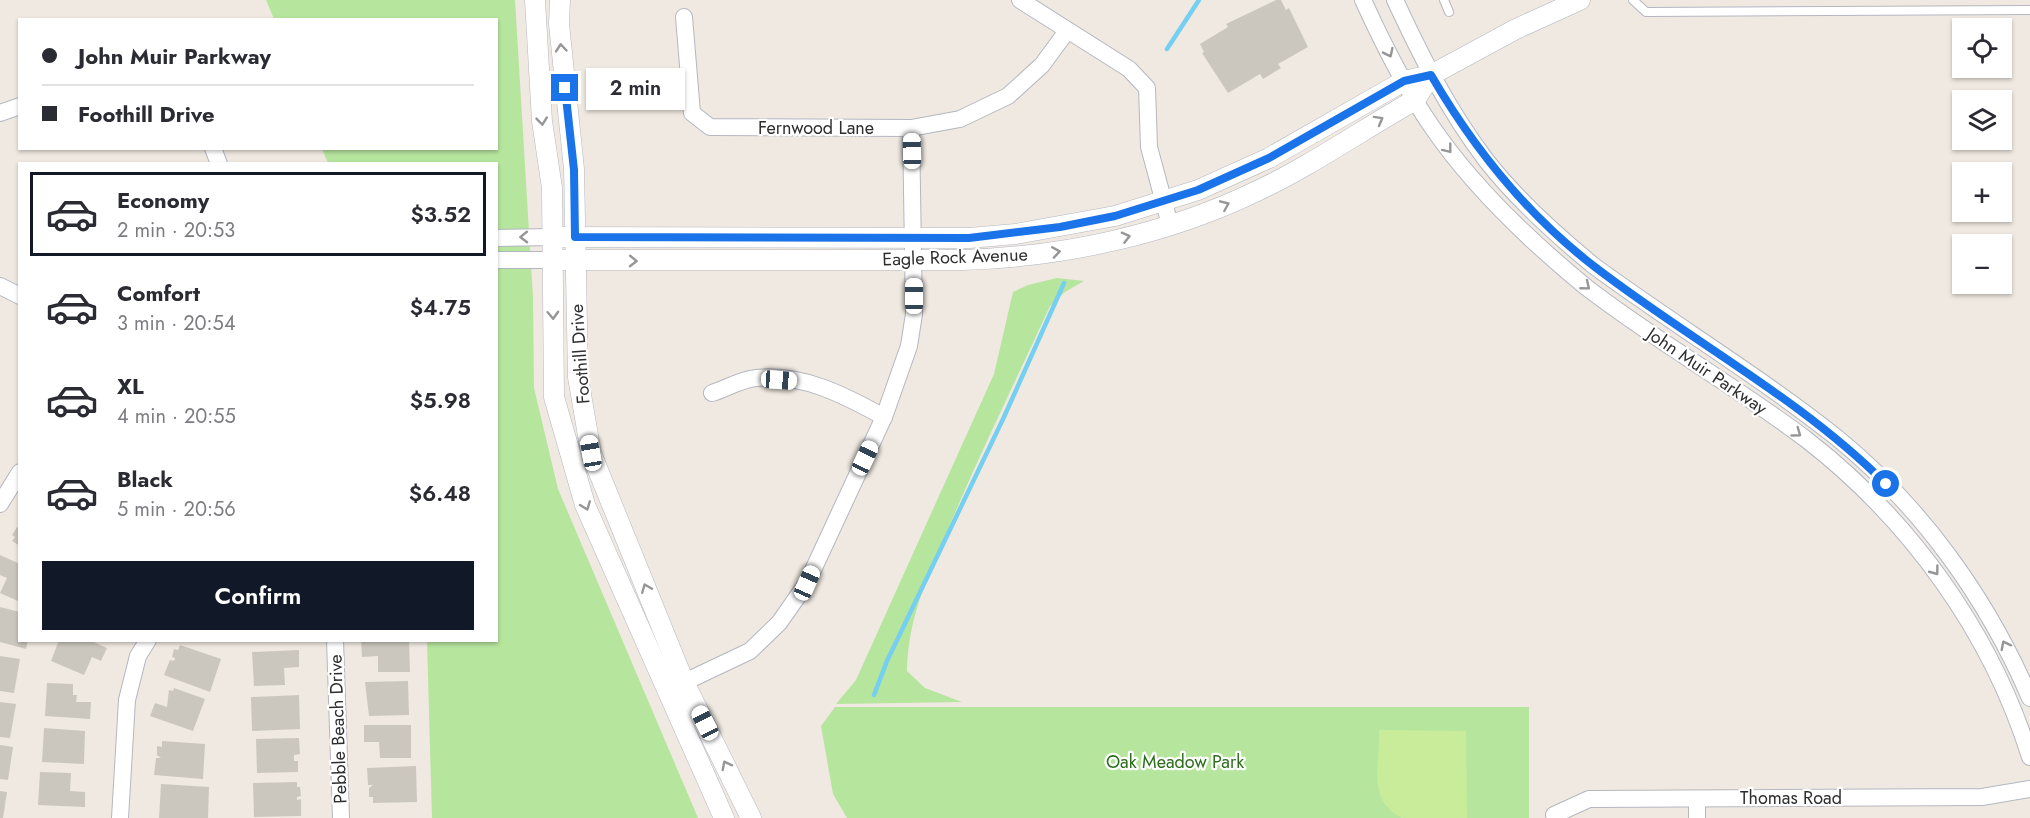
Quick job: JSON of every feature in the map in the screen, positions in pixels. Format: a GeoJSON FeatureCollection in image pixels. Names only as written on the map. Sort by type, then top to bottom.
{"type":"FeatureCollection","features":[{"type":"Feature","properties":{"kind":"street","name":"Foothill Drive"},"geometry":{"type":"LineString","coordinates":[[535,0],[542,121],[552,188],[554,398],[585,505],[676,686],[751,818]]}},
{"type":"Feature","properties":{"kind":"street","name":"Foothill Drive"},"geometry":{"type":"LineString","coordinates":[[560,0],[559,24],[574,170],[578,377],[591,453],[724,818]]}},
{"type":"Feature","properties":{"kind":"street"},"geometry":{"type":"LineString","coordinates":[[1020,0],[1129,69],[1147,88],[1149,147],[1170,225]]}},
{"type":"Feature","properties":{"kind":"street","name":"John Muir Parkway"},"geometry":{"type":"LineString","coordinates":[[1364,0],[1415,100],[1461,166],[1545,250],[1596,293],[1807,440],[1894,521],[1936,573],[1973,629],[2009,699],[2030,757]]}},
{"type":"Feature","properties":{"kind":"street","name":"John Muir Parkway"},"geometry":{"type":"LineString","coordinates":[[1395,0],[1431,75],[1452,111],[1487,161],[1562,239],[1632,294],[1801,410],[1837,439],[1910,507],[1951,559],[1982,605],[2003,640],[2030,698]]}},
{"type":"Feature","properties":{"kind":"street","name":"Eagle Rock Avenue"},"geometry":{"type":"LineString","coordinates":[[552,237],[913,238],[1016,234],[1115,216],[1164,202],[1231,176],[1269,158],[1404,81],[1431,75],[1516,29],[1580,0]]}},
{"type":"Feature","properties":{"kind":"street","name":"Fernwood Lane"},"geometry":{"type":"LineString","coordinates":[[684,17],[692,113],[710,127],[911,128],[960,118],[1008,96],[1042,64],[1067,31]]}},
{"type":"Feature","properties":{"kind":"street","name":"Eagle Rock Avenue"},"geometry":{"type":"LineString","coordinates":[[551,260],[1005,259],[1081,248],[1170,225],[1265,187],[1415,100],[1431,75]]}},
{"type":"Feature","properties":{"kind":"street"},"geometry":{"type":"LineString","coordinates":[[0,113],[18,107]]}},
{"type":"Feature","properties":{"kind":"street"},"geometry":{"type":"LineString","coordinates":[[676,686],[750,651],[780,623],[807,583],[884,417],[909,346],[914,314],[911,128]]}},
{"type":"Feature","properties":{"kind":"street"},"geometry":{"type":"LineString","coordinates":[[498,238],[552,237]]}},
{"type":"Feature","properties":{"kind":"street"},"geometry":{"type":"LineString","coordinates":[[498,260],[551,260]]}},
{"type":"Feature","properties":{"kind":"street"},"geometry":{"type":"LineString","coordinates":[[0,286],[18,295]]}},
{"type":"Feature","properties":{"kind":"street"},"geometry":{"type":"LineString","coordinates":[[712,393],[755,378],[802,381],[841,393],[884,417]]}},
{"type":"Feature","properties":{"kind":"street"},"geometry":{"type":"LineString","coordinates":[[0,504],[18,475]]}},
{"type":"Feature","properties":{"kind":"street"},"geometry":{"type":"LineString","coordinates":[[120,818],[127,700],[138,656],[147,642]]}},
{"type":"Feature","properties":{"kind":"street","name":"Pebble Beach Drive"},"geometry":{"type":"LineString","coordinates":[[335,642],[341,818]]}},
{"type":"Feature","properties":{"kind":"street","name":"Thomas Road"},"geometry":{"type":"LineString","coordinates":[[1554,815],[1589,799],[1982,796],[2030,789]]}},
{"type":"Feature","properties":{"kind":"street"},"geometry":{"type":"LineString","coordinates":[[1697,799],[1697,818]]}},
{"type":"Feature","properties":{"kind":"lane"},"geometry":{"type":"LineString","coordinates":[[1444,0],[1449,12]]}},
{"type":"Feature","properties":{"kind":"lane"},"geometry":{"type":"LineString","coordinates":[[1633,0],[1646,12],[2030,10]]}},
{"type":"Feature","properties":{"kind":"lane"},"geometry":{"type":"LineString","coordinates":[[1927,10],[1928,0]]}},
{"type":"Feature","properties":{"kind":"green space"},"geometry":{"type":"Polygon","coordinates":[[[266,0],[515,0],[533,298],[534,388],[558,489],[698,818],[432,818],[427,642],[498,642],[498,162],[328,162],[322,150],[498,150],[498,18],[274,18],[266,0]]]}},
{"type":"Feature","properties":{"kind":"green space"},"geometry":{"type":"Polygon","coordinates":[[[1057,278],[1084,281],[1065,292],[1050,306],[938,553],[923,591],[912,630],[907,671],[925,688],[962,702],[836,704],[856,680],[994,374],[1013,292],[1028,285],[1057,278]]]}},
{"type":"Feature","properties":{"kind":"green space","name":"Oak Meadow Park"},"geometry":{"type":"Polygon","coordinates":[[[835,707],[1529,707],[1529,818],[847,818],[833,794],[821,726],[835,707]]]}},
{"type":"Feature","properties":{"kind":"green space"},"geometry":{"type":"Polygon","coordinates":[[[1379,730],[1466,731],[1467,818],[1402,818],[1390,810],[1383,801],[1377,779],[1379,730]]]}},
{"type":"Feature","properties":{"kind":"building"},"geometry":{"type":"Polygon","coordinates":[[[1276,0],[1281,0],[1286,10],[1289,8],[1308,47],[1278,64],[1281,68],[1263,79],[1260,74],[1228,93],[1202,53],[1204,52],[1200,44],[1228,27],[1226,24],[1276,0]]]}},
{"type":"Feature","properties":{"kind":"building"},"geometry":{"type":"Polygon","coordinates":[[[18,528],[18,545],[12,541],[15,537],[12,535],[18,528]]]}},
{"type":"Feature","properties":{"kind":"building"},"geometry":{"type":"Polygon","coordinates":[[[0,555],[18,563],[18,601],[0,593],[7,578],[0,575],[0,555]]]}},
{"type":"Feature","properties":{"kind":"building"},"geometry":{"type":"Polygon","coordinates":[[[0,607],[18,612],[18,642],[28,642],[26,649],[0,642],[0,607]]]}},
{"type":"Feature","properties":{"kind":"building"},"geometry":{"type":"Polygon","coordinates":[[[58,642],[94,642],[107,648],[101,661],[92,657],[84,675],[51,661],[58,642]]]}},
{"type":"Feature","properties":{"kind":"building"},"geometry":{"type":"Polygon","coordinates":[[[361,642],[409,642],[410,672],[378,672],[378,656],[362,657],[361,642]]]}},
{"type":"Feature","properties":{"kind":"building"},"geometry":{"type":"Polygon","coordinates":[[[180,645],[221,659],[210,692],[164,675],[170,660],[174,661],[175,658],[172,657],[174,649],[178,650],[180,645]]]}},
{"type":"Feature","properties":{"kind":"building"},"geometry":{"type":"Polygon","coordinates":[[[299,650],[299,667],[284,668],[285,685],[254,686],[252,652],[299,650]]]}},
{"type":"Feature","properties":{"kind":"building"},"geometry":{"type":"Polygon","coordinates":[[[0,656],[20,659],[14,693],[0,691],[0,656]]]}},
{"type":"Feature","properties":{"kind":"building"},"geometry":{"type":"Polygon","coordinates":[[[408,681],[409,715],[369,716],[365,682],[408,681]]]}},
{"type":"Feature","properties":{"kind":"building"},"geometry":{"type":"Polygon","coordinates":[[[47,683],[73,684],[73,695],[77,695],[76,702],[91,702],[90,719],[45,716],[47,683]]]}},
{"type":"Feature","properties":{"kind":"building"},"geometry":{"type":"Polygon","coordinates":[[[174,688],[205,699],[193,731],[150,716],[155,703],[167,707],[169,690],[173,691],[174,688]]]}},
{"type":"Feature","properties":{"kind":"building"},"geometry":{"type":"Polygon","coordinates":[[[299,695],[300,729],[252,731],[251,697],[299,695]]]}},
{"type":"Feature","properties":{"kind":"building"},"geometry":{"type":"Polygon","coordinates":[[[0,702],[16,704],[10,738],[0,737],[0,702]]]}},
{"type":"Feature","properties":{"kind":"building"},"geometry":{"type":"Polygon","coordinates":[[[364,725],[411,725],[411,758],[380,758],[379,742],[364,742],[364,725]]]}},
{"type":"Feature","properties":{"kind":"building"},"geometry":{"type":"Polygon","coordinates":[[[44,728],[85,731],[84,764],[42,762],[44,728]]]}},
{"type":"Feature","properties":{"kind":"building"},"geometry":{"type":"Polygon","coordinates":[[[299,738],[300,754],[294,755],[294,761],[298,761],[298,772],[257,773],[256,739],[299,738]]]}},
{"type":"Feature","properties":{"kind":"building"},"geometry":{"type":"Polygon","coordinates":[[[162,741],[205,744],[203,779],[154,775],[156,758],[161,758],[157,755],[157,746],[162,747],[162,741]]]}},
{"type":"Feature","properties":{"kind":"building"},"geometry":{"type":"Polygon","coordinates":[[[0,745],[13,747],[8,780],[0,779],[0,745]]]}},
{"type":"Feature","properties":{"kind":"building"},"geometry":{"type":"Polygon","coordinates":[[[416,766],[417,802],[373,803],[373,797],[369,797],[369,788],[373,785],[368,785],[367,768],[416,766]]]}},
{"type":"Feature","properties":{"kind":"building"},"geometry":{"type":"Polygon","coordinates":[[[40,772],[71,773],[70,791],[85,792],[85,807],[38,805],[40,772]]]}},
{"type":"Feature","properties":{"kind":"building"},"geometry":{"type":"Polygon","coordinates":[[[297,782],[297,787],[300,787],[301,796],[297,797],[297,800],[301,799],[301,816],[254,817],[253,783],[297,782]]]}},
{"type":"Feature","properties":{"kind":"building"},"geometry":{"type":"Polygon","coordinates":[[[161,784],[209,787],[208,818],[159,818],[161,784]]]}},
{"type":"Feature","properties":{"kind":"building"},"geometry":{"type":"Polygon","coordinates":[[[0,791],[7,792],[3,818],[0,818],[0,791]]]}},
{"type":"Feature","properties":{"kind":"waterway"},"geometry":{"type":"LineString","coordinates":[[1167,49],[1199,0]]}},
{"type":"Feature","properties":{"kind":"waterway"},"geometry":{"type":"LineString","coordinates":[[874,695],[887,661],[1004,417],[1064,283]]}},
{"type":"Feature","properties":{"kind":"route"},"geometry":{"type":"LineString","coordinates":[[565,88],[574,170],[575,237],[969,238],[1060,227],[1115,216],[1164,202],[1198,190],[1269,158],[1352,108],[1404,81],[1431,75],[1452,111],[1487,161],[1531,210],[1562,239],[1632,294],[1801,410],[1886,484]]}}]}
